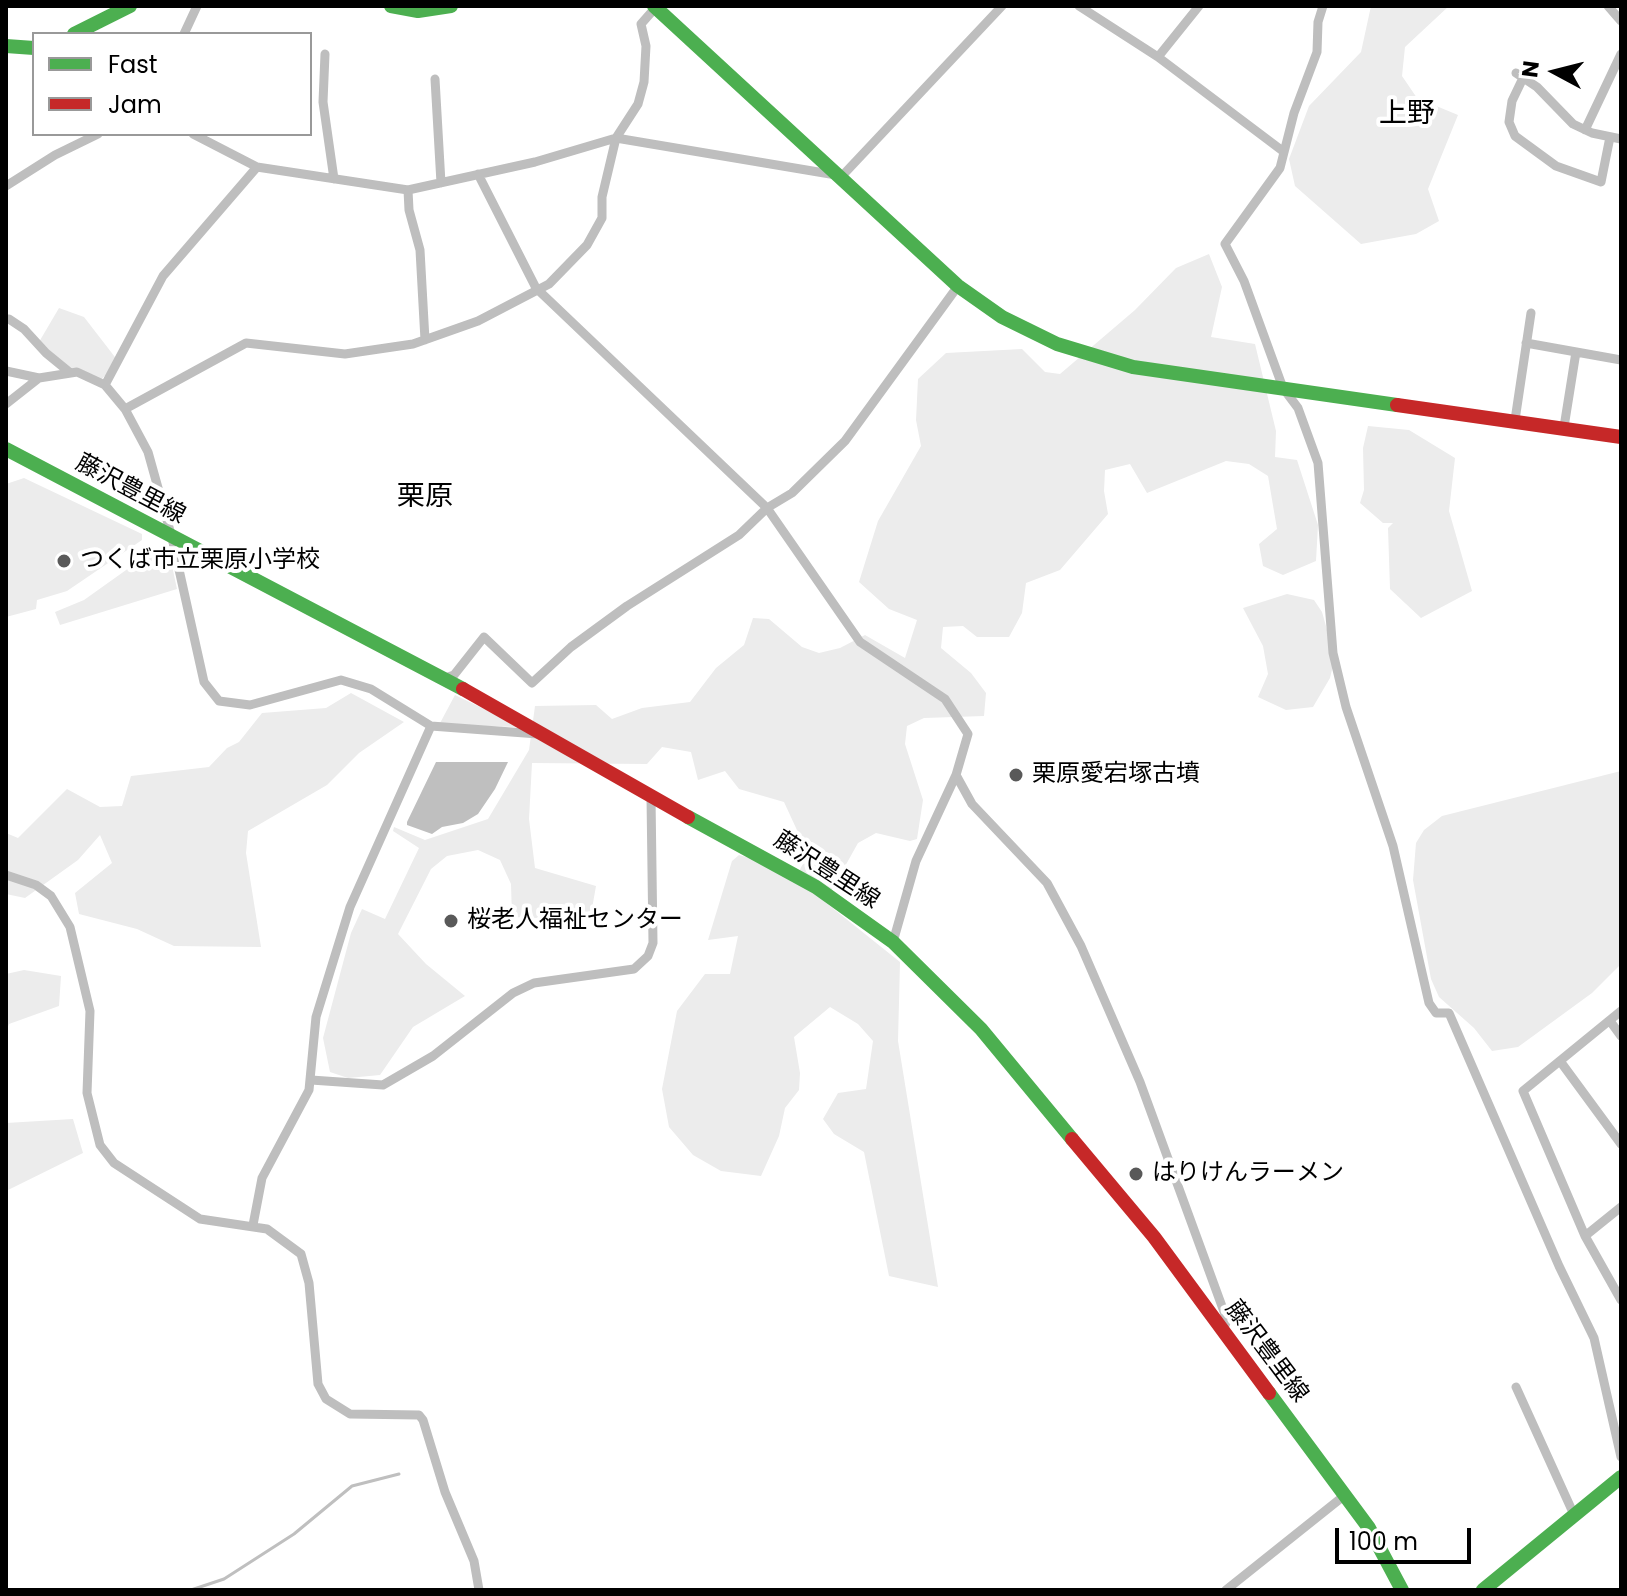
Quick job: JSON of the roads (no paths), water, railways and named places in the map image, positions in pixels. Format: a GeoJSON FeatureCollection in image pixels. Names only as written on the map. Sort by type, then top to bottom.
{"type":"FeatureCollection","features":[{"type":"Feature","properties":{"kind":"main road"},"geometry":{"type":"LineString","coordinates":[[78,32],[130,6]]}},
{"type":"Feature","properties":{"kind":"main road"},"geometry":{"type":"LineString","coordinates":[[391,6],[418,11],[451,6]]}},
{"type":"Feature","properties":{"kind":"main road"},"geometry":{"type":"LineString","coordinates":[[655,6],[958,286],[1002,317],[1084,355],[1133,367],[1621,437]]}},
{"type":"Feature","properties":{"kind":"main road"},"geometry":{"type":"LineString","coordinates":[[6,46],[32,48]]}},
{"type":"Feature","properties":{"kind":"main road","name":"藤沢豊里線"},"geometry":{"type":"LineString","coordinates":[[6,449],[445,678],[651,797],[816,887],[893,942],[925,970],[981,1029],[1154,1237],[1369,1528],[1402,1590]]}},
{"type":"Feature","properties":{"kind":"main road"},"geometry":{"type":"LineString","coordinates":[[1483,1590],[1621,1477]]}},
{"type":"Feature","properties":{"kind":"street"},"geometry":{"type":"LineString","coordinates":[[185,32],[197,6]]}},
{"type":"Feature","properties":{"kind":"street"},"geometry":{"type":"LineString","coordinates":[[125,409],[246,343],[345,354],[425,340],[478,321],[536,288],[549,284],[567,270],[602,218],[602,197],[616,138],[638,104],[646,46],[641,24],[655,6]]}},
{"type":"Feature","properties":{"kind":"street"},"geometry":{"type":"LineString","coordinates":[[197,136],[257,167],[408,190],[535,162],[616,138],[842,176],[1002,6]]}},
{"type":"Feature","properties":{"kind":"street"},"geometry":{"type":"LineString","coordinates":[[1079,6],[1158,57],[1284,152]]}},
{"type":"Feature","properties":{"kind":"street"},"geometry":{"type":"LineString","coordinates":[[1158,57],[1199,6]]}},
{"type":"Feature","properties":{"kind":"street"},"geometry":{"type":"LineString","coordinates":[[1323,6],[1318,22],[1317,52],[1271,184],[1225,244],[1244,281],[1283,388],[1298,408],[1318,463],[1333,653],[1346,707],[1393,846],[1429,1003],[1436,1013],[1449,1013],[1559,1266],[1594,1338],[1621,1457]]}},
{"type":"Feature","properties":{"kind":"street"},"geometry":{"type":"LineString","coordinates":[[1608,6],[1621,21]]}},
{"type":"Feature","properties":{"kind":"street"},"geometry":{"type":"LineString","coordinates":[[325,54],[323,102],[334,179]]}},
{"type":"Feature","properties":{"kind":"street"},"geometry":{"type":"LineString","coordinates":[[1585,130],[1621,54]]}},
{"type":"Feature","properties":{"kind":"street"},"geometry":{"type":"LineString","coordinates":[[1610,137],[1601,182],[1556,166],[1515,136],[1509,122],[1520,76],[1556,110],[1585,130],[1621,139]]}},
{"type":"Feature","properties":{"kind":"street"},"geometry":{"type":"LineString","coordinates":[[435,79],[441,183]]}},
{"type":"Feature","properties":{"kind":"street"},"geometry":{"type":"LineString","coordinates":[[6,186],[55,155],[94,136]]}},
{"type":"Feature","properties":{"kind":"street"},"geometry":{"type":"LineString","coordinates":[[105,385],[163,276],[257,167]]}},
{"type":"Feature","properties":{"kind":"street"},"geometry":{"type":"LineString","coordinates":[[478,174],[536,288],[767,508],[860,642],[945,699],[968,734],[956,775],[916,861],[893,942]]}},
{"type":"Feature","properties":{"kind":"street"},"geometry":{"type":"LineString","coordinates":[[408,190],[409,210],[420,250],[425,340]]}},
{"type":"Feature","properties":{"kind":"street"},"geometry":{"type":"LineString","coordinates":[[445,678],[454,675],[484,637],[532,683],[571,647],[627,606],[739,535],[767,508],[792,493],[845,441],[958,286]]}},
{"type":"Feature","properties":{"kind":"street"},"geometry":{"type":"LineString","coordinates":[[1515,420],[1531,313]]}},
{"type":"Feature","properties":{"kind":"street"},"geometry":{"type":"LineString","coordinates":[[9,319],[24,329],[68,371],[105,385],[125,409],[148,452],[172,538],[204,682],[219,701],[250,705],[341,680],[351,681],[431,726],[543,733]]}},
{"type":"Feature","properties":{"kind":"street"},"geometry":{"type":"LineString","coordinates":[[1526,343],[1621,360]]}},
{"type":"Feature","properties":{"kind":"street"},"geometry":{"type":"LineString","coordinates":[[1564,427],[1576,352]]}},
{"type":"Feature","properties":{"kind":"street"},"geometry":{"type":"LineString","coordinates":[[6,371],[18,377],[39,378],[68,371]]}},
{"type":"Feature","properties":{"kind":"street"},"geometry":{"type":"LineString","coordinates":[[6,404],[39,378]]}},
{"type":"Feature","properties":{"kind":"street"},"geometry":{"type":"LineString","coordinates":[[253,1225],[262,1178],[305,1099],[311,1080],[316,1017],[350,907],[431,726]]}},
{"type":"Feature","properties":{"kind":"street"},"geometry":{"type":"LineString","coordinates":[[956,775],[972,804],[1047,883],[1081,946],[1140,1082],[1227,1320],[1223,1331]]}},
{"type":"Feature","properties":{"kind":"street"},"geometry":{"type":"LineString","coordinates":[[311,1080],[383,1085],[433,1056],[513,993],[534,983],[634,969],[648,956],[653,943],[651,797]]}},
{"type":"Feature","properties":{"kind":"street"},"geometry":{"type":"LineString","coordinates":[[6,875],[36,885],[51,896],[70,927],[90,1011],[87,1093],[100,1145],[114,1163],[200,1219],[253,1225],[280,1236],[301,1254],[309,1283],[318,1384],[326,1399],[350,1414],[419,1415],[423,1420],[445,1492],[474,1561],[479,1590]]}},
{"type":"Feature","properties":{"kind":"street"},"geometry":{"type":"LineString","coordinates":[[1621,1011],[1523,1091],[1585,1236],[1617,1286],[1621,1300]]}},
{"type":"Feature","properties":{"kind":"street"},"geometry":{"type":"LineString","coordinates":[[1610,1021],[1621,1036]]}},
{"type":"Feature","properties":{"kind":"street"},"geometry":{"type":"LineString","coordinates":[[1560,1061],[1621,1144]]}},
{"type":"Feature","properties":{"kind":"street"},"geometry":{"type":"LineString","coordinates":[[1585,1236],[1621,1207]]}},
{"type":"Feature","properties":{"kind":"street"},"geometry":{"type":"LineString","coordinates":[[1516,1387],[1575,1517]]}},
{"type":"Feature","properties":{"kind":"street"},"geometry":{"type":"LineString","coordinates":[[1226,1590],[1345,1495]]}},
{"type":"Feature","properties":{"kind":"waterway"},"geometry":{"type":"LineString","coordinates":[[191,1590],[224,1579],[294,1534],[352,1486],[399,1474]]}},
{"type":"Feature","properties":{"kind":"place","name":"つくば市立栗原小学校"},"geometry":{"type":"Point","coordinates":[64,561]}},
{"type":"Feature","properties":{"kind":"place","name":"栗原愛宕塚古墳"},"geometry":{"type":"Point","coordinates":[1016,775]}},
{"type":"Feature","properties":{"kind":"place","name":"桜老人福祉センター"},"geometry":{"type":"Point","coordinates":[451,921]}},
{"type":"Feature","properties":{"kind":"place","name":"はりけんラーメン"},"geometry":{"type":"Point","coordinates":[1136,1174]}},
{"type":"Feature","properties":{"kind":"district","name":"上野"},"geometry":{"type":"Point","coordinates":[1407,115]}},
{"type":"Feature","properties":{"kind":"district","name":"栗原"},"geometry":{"type":"Point","coordinates":[425,498]}}]}
